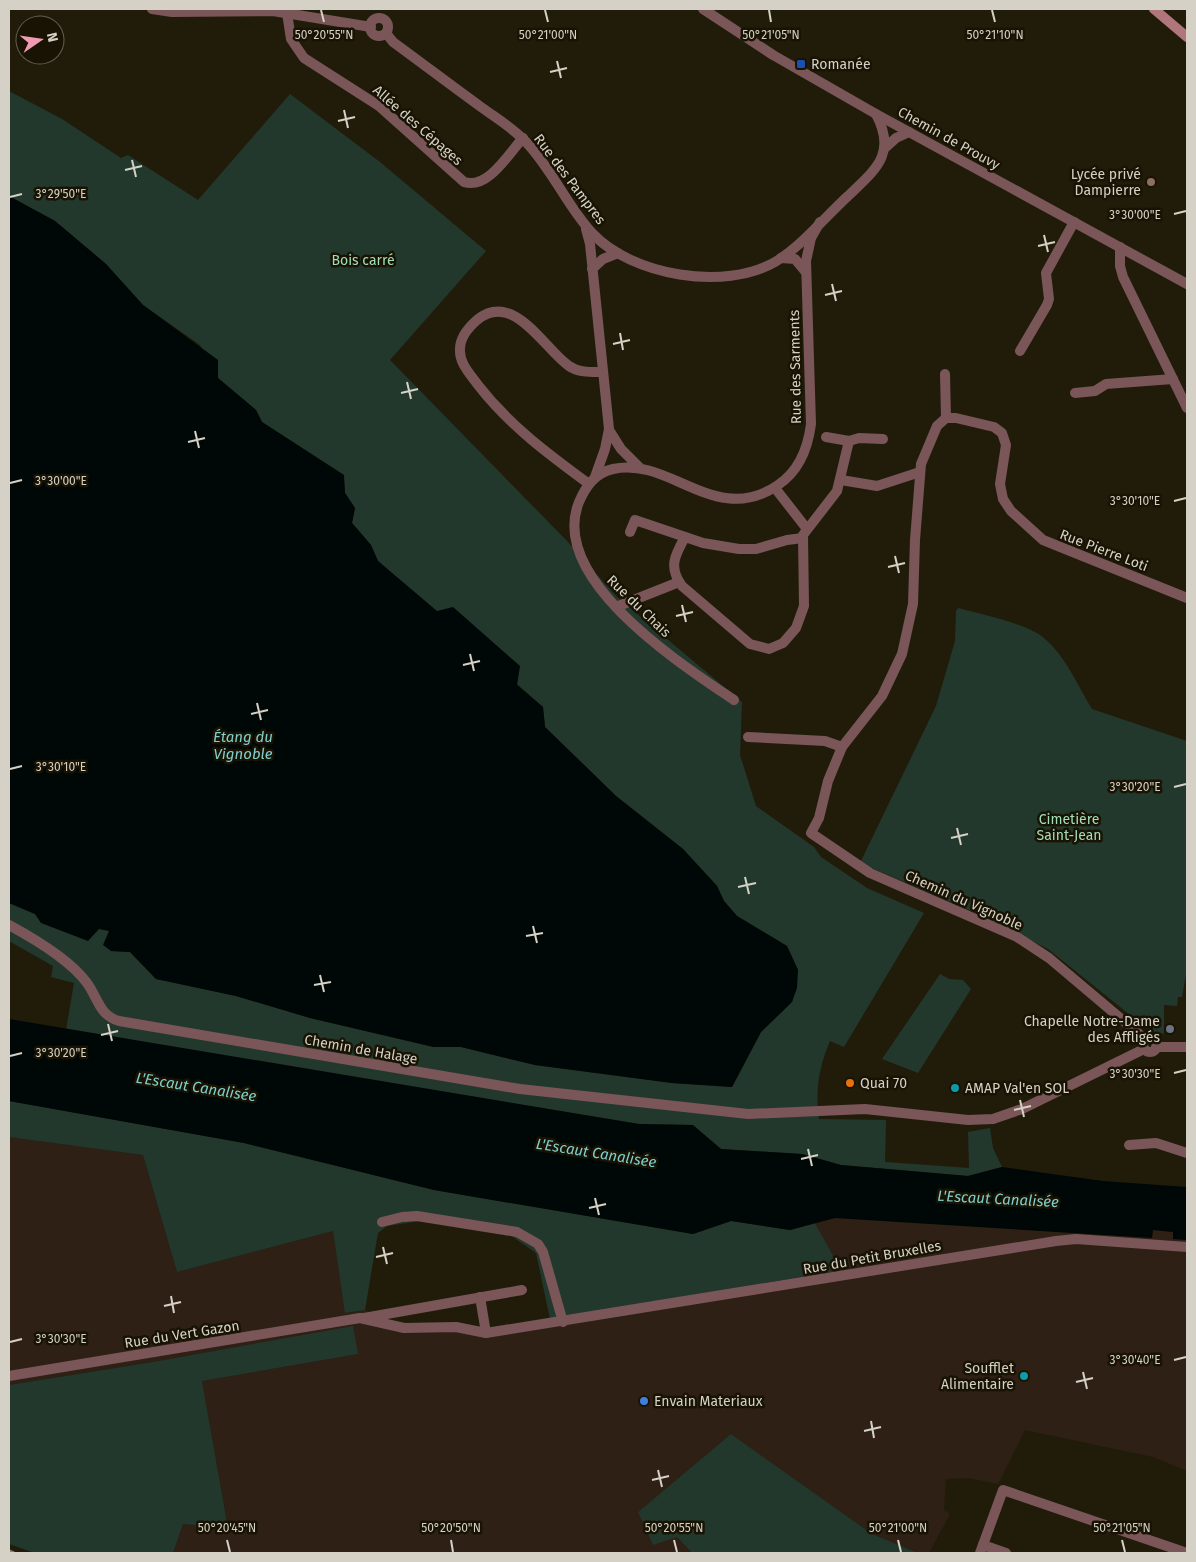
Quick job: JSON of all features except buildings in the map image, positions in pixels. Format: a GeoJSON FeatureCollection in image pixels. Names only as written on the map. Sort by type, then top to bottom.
{"type":"FeatureCollection","features":[{"type":"Feature","properties":{"kind":"main road"},"geometry":{"type":"LineString","coordinates":[[1154,9],[1187,37]]}},
{"type":"Feature","properties":{"kind":"main road"},"geometry":{"type":"LineString","coordinates":[[1164,9],[1187,28]]}},
{"type":"Feature","properties":{"kind":"street"},"geometry":{"type":"LineString","coordinates":[[152,9],[166,12],[244,10],[287,13],[371,26],[375,20],[384,14],[388,25],[386,33]]}},
{"type":"Feature","properties":{"kind":"street","name":"Chemin de Prouvy"},"geometry":{"type":"LineString","coordinates":[[703,9],[773,55],[876,114],[1187,284]]}},
{"type":"Feature","properties":{"kind":"street","name":"Allée des Cépages"},"geometry":{"type":"LineString","coordinates":[[287,13],[289,34],[300,54],[380,106],[464,182],[473,184],[485,180],[523,138]]}},
{"type":"Feature","properties":{"kind":"street","name":"Rue des Pampres"},"geometry":{"type":"LineString","coordinates":[[371,26],[372,31],[377,35],[386,33],[393,42],[523,138],[583,222],[602,243],[618,253],[667,272],[708,278],[744,274],[781,258],[872,172],[886,147],[896,138],[909,132]]}},
{"type":"Feature","properties":{"kind":"street"},"geometry":{"type":"LineString","coordinates":[[876,114],[883,131],[886,147]]}},
{"type":"Feature","properties":{"kind":"street","name":"Rue du Chais"},"geometry":{"type":"LineString","coordinates":[[583,222],[589,238],[609,429],[605,449],[576,513],[576,540],[588,573],[616,607],[689,670],[734,700]]}},
{"type":"Feature","properties":{"kind":"street","name":"Rue des Sarments"},"geometry":{"type":"LineString","coordinates":[[640,468],[728,499],[753,497],[775,488],[787,479],[798,465],[810,431],[811,400],[806,271],[808,244],[820,222]]}},
{"type":"Feature","properties":{"kind":"street"},"geometry":{"type":"LineString","coordinates":[[1020,351],[1047,305],[1049,299],[1046,273],[1074,222]]}},
{"type":"Feature","properties":{"kind":"street"},"geometry":{"type":"LineString","coordinates":[[1120,247],[1120,266],[1123,277],[1187,408]]}},
{"type":"Feature","properties":{"kind":"street"},"geometry":{"type":"LineString","coordinates":[[592,269],[603,259],[618,253]]}},
{"type":"Feature","properties":{"kind":"street"},"geometry":{"type":"LineString","coordinates":[[781,258],[795,259],[806,271]]}},
{"type":"Feature","properties":{"kind":"street"},"geometry":{"type":"LineString","coordinates":[[603,372],[584,371],[570,366],[521,319],[505,313],[489,314],[480,318],[466,332],[460,343],[460,358],[464,367],[501,412],[535,445],[592,480],[613,469],[640,468]]}},
{"type":"Feature","properties":{"kind":"street"},"geometry":{"type":"LineString","coordinates":[[748,738],[825,741],[842,747],[890,683],[908,634],[915,587],[914,540],[920,472],[922,459],[937,426],[946,418],[945,374]]}},
{"type":"Feature","properties":{"kind":"street"},"geometry":{"type":"LineString","coordinates":[[1075,393],[1095,391],[1106,384],[1173,378]]}},
{"type":"Feature","properties":{"kind":"street","name":"Rue Pierre Loti"},"geometry":{"type":"LineString","coordinates":[[946,418],[956,418],[994,427],[1002,434],[1006,445],[1000,484],[1002,499],[1011,511],[1047,542],[1187,598]]}},
{"type":"Feature","properties":{"kind":"street","name":"Rue du Chais"},"geometry":{"type":"LineString","coordinates":[[609,429],[621,449],[640,468]]}},
{"type":"Feature","properties":{"kind":"street"},"geometry":{"type":"LineString","coordinates":[[826,437],[849,441],[859,438],[883,439]]}},
{"type":"Feature","properties":{"kind":"street"},"geometry":{"type":"LineString","coordinates":[[630,532],[635,520],[709,544],[745,550],[805,533],[832,499],[841,480],[849,441]]}},
{"type":"Feature","properties":{"kind":"street"},"geometry":{"type":"LineString","coordinates":[[841,480],[877,486],[920,472]]}},
{"type":"Feature","properties":{"kind":"street"},"geometry":{"type":"LineString","coordinates":[[685,537],[674,559],[673,568],[679,582],[750,644],[759,648],[774,648],[790,636],[804,606],[805,533],[775,488]]}},
{"type":"Feature","properties":{"kind":"street"},"geometry":{"type":"LineString","coordinates":[[616,607],[679,582]]}},
{"type":"Feature","properties":{"kind":"street","name":"Chemin du Vignoble"},"geometry":{"type":"LineString","coordinates":[[842,747],[828,781],[819,818],[811,833],[870,873],[1017,937],[1048,958],[1145,1044],[1155,1039],[1156,1048],[1187,1047]]}},
{"type":"Feature","properties":{"kind":"street","name":"Chemin de Halage"},"geometry":{"type":"LineString","coordinates":[[9,925],[74,969],[88,985],[105,1014],[119,1021],[520,1089],[748,1114],[865,1109],[968,1120],[993,1119],[1022,1109],[1145,1044]]}},
{"type":"Feature","properties":{"kind":"street"},"geometry":{"type":"LineString","coordinates":[[1128,1145],[1156,1143],[1187,1152]]}},
{"type":"Feature","properties":{"kind":"street"},"geometry":{"type":"LineString","coordinates":[[382,1222],[402,1216],[417,1216],[517,1232],[541,1248],[563,1322]]}},
{"type":"Feature","properties":{"kind":"street","name":"Rue du Petit Bruxelles"},"geometry":{"type":"LineString","coordinates":[[486,1333],[1056,1241],[1076,1239],[1187,1247]]}},
{"type":"Feature","properties":{"kind":"street","name":"Rue du Vert Gazon"},"geometry":{"type":"LineString","coordinates":[[9,1376],[522,1290]]}},
{"type":"Feature","properties":{"kind":"street"},"geometry":{"type":"LineString","coordinates":[[480,1297],[486,1333]]}},
{"type":"Feature","properties":{"kind":"street","name":"Rue du Vert Gazon"},"geometry":{"type":"LineString","coordinates":[[360,1318],[404,1328],[449,1327],[486,1333]]}},
{"type":"Feature","properties":{"kind":"street"},"geometry":{"type":"LineString","coordinates":[[1006,1553],[981,1549],[1003,1490],[1187,1553]]}},
{"type":"Feature","properties":{"kind":"shaded area"},"geometry":{"type":"Polygon","coordinates":[[[9,1137],[143,1155],[177,1272],[333,1231],[346,1313],[365,1310],[385,1321],[420,1325],[493,1329],[847,1269],[835,1259],[815,1223],[835,1218],[1152,1237],[1153,1230],[1173,1232],[1173,1239],[1187,1240],[1187,1471],[1153,1457],[1025,1430],[998,1484],[969,1478],[946,1479],[944,1510],[950,1514],[929,1553],[918,1553],[872,1534],[731,1434],[638,1512],[677,1537],[692,1553],[173,1553],[183,1524],[228,1527],[202,1381],[358,1354],[159,1361],[9,1385],[9,1137]]]}},
{"type":"Feature","properties":{"kind":"green space","name":"Bois carré"},"geometry":{"type":"Polygon","coordinates":[[[9,91],[62,119],[121,158],[128,155],[198,200],[290,94],[380,162],[486,251],[390,360],[567,541],[617,597],[742,702],[740,755],[756,806],[814,847],[821,857],[867,888],[924,913],[844,1047],[830,1041],[819,1079],[817,1098],[819,1119],[886,1120],[885,1162],[969,1168],[968,1132],[990,1128],[993,1148],[1002,1167],[968,1176],[841,1165],[802,1154],[721,1149],[692,1125],[639,1124],[66,1030],[74,983],[51,977],[53,966],[9,941],[9,903],[35,914],[110,931],[111,951],[130,952],[156,979],[236,996],[310,1018],[433,1047],[461,1047],[535,1065],[672,1083],[732,1087],[761,1032],[792,1002],[798,970],[787,946],[737,916],[724,901],[717,886],[683,849],[616,796],[545,727],[543,707],[378,561],[371,545],[352,523],[355,508],[345,493],[343,475],[262,422],[256,410],[218,378],[200,345],[143,305],[106,264],[55,221],[9,196],[9,91]]]}},
{"type":"Feature","properties":{"kind":"green space","name":"Cimetière Saint-Jean"},"geometry":{"type":"Polygon","coordinates":[[[958,608],[1016,624],[1045,639],[1059,654],[1092,709],[1187,741],[1187,969],[1182,997],[1178,997],[1177,1006],[1164,1005],[1164,1033],[1160,1035],[1145,1027],[1048,949],[976,913],[860,863],[936,706],[955,641],[956,611],[958,608]]]}},
{"type":"Feature","properties":{"kind":"green space"},"geometry":{"type":"Polygon","coordinates":[[[940,974],[949,979],[963,980],[971,989],[918,1073],[882,1059],[940,974]]]}},
{"type":"Feature","properties":{"kind":"green space"},"geometry":{"type":"Polygon","coordinates":[[[9,1101],[244,1143],[434,1190],[693,1234],[731,1221],[790,1230],[815,1223],[835,1259],[848,1269],[550,1319],[536,1253],[510,1235],[420,1221],[387,1226],[378,1233],[365,1310],[345,1313],[333,1231],[177,1272],[143,1155],[9,1137],[9,1101]]]}},
{"type":"Feature","properties":{"kind":"green space"},"geometry":{"type":"Polygon","coordinates":[[[353,1326],[358,1354],[202,1381],[228,1528],[183,1524],[173,1553],[35,1553],[9,1544],[9,1385],[159,1361],[353,1326]]]}},
{"type":"Feature","properties":{"kind":"green space"},"geometry":{"type":"Polygon","coordinates":[[[731,1434],[872,1534],[918,1553],[692,1553],[677,1537],[653,1545],[638,1512],[731,1434]]]}},
{"type":"Feature","properties":{"kind":"water","name":"Étang du Vignoble"},"geometry":{"type":"Polygon","coordinates":[[[9,196],[55,221],[106,264],[143,305],[218,360],[218,378],[256,410],[262,422],[344,475],[345,493],[355,508],[352,523],[371,545],[378,561],[437,611],[453,607],[520,666],[517,685],[543,707],[545,727],[616,796],[683,849],[717,886],[724,901],[737,916],[787,946],[798,970],[797,988],[792,1002],[761,1032],[732,1087],[672,1083],[535,1065],[461,1047],[434,1047],[310,1018],[236,996],[156,979],[130,952],[111,951],[103,945],[109,931],[99,929],[88,941],[41,923],[35,914],[9,903],[9,196]]]}},
{"type":"Feature","properties":{"kind":"water","name":"L'Escaut Canalisée"},"geometry":{"type":"Polygon","coordinates":[[[9,1019],[639,1124],[693,1125],[721,1149],[802,1154],[841,1165],[968,1176],[1002,1167],[1103,1181],[1187,1187],[1187,1240],[1173,1239],[1173,1232],[1153,1230],[1152,1238],[835,1218],[790,1230],[731,1221],[693,1234],[434,1190],[244,1143],[9,1101],[9,1019]]]}},
{"type":"Feature","properties":{"kind":"railway"},"geometry":{"type":"LineString","coordinates":[[9,1551],[14,1553]]}},
{"type":"Feature","properties":{"kind":"place","name":"Romanée"},"geometry":{"type":"Point","coordinates":[801,64]}},
{"type":"Feature","properties":{"kind":"place","name":"Lycée privé Dampierre"},"geometry":{"type":"Point","coordinates":[1151,182]}},
{"type":"Feature","properties":{"kind":"place","name":"Chapelle Notre-Dame des Affligés"},"geometry":{"type":"Point","coordinates":[1170,1029]}},
{"type":"Feature","properties":{"kind":"place","name":"Quai 70"},"geometry":{"type":"Point","coordinates":[850,1083]}},
{"type":"Feature","properties":{"kind":"place","name":"AMAP Val'en SOL"},"geometry":{"type":"Point","coordinates":[955,1088]}},
{"type":"Feature","properties":{"kind":"place","name":"Soufflet Alimentaire"},"geometry":{"type":"Point","coordinates":[1024,1376]}},
{"type":"Feature","properties":{"kind":"place","name":"Envain Materiaux"},"geometry":{"type":"Point","coordinates":[644,1401]}}]}
